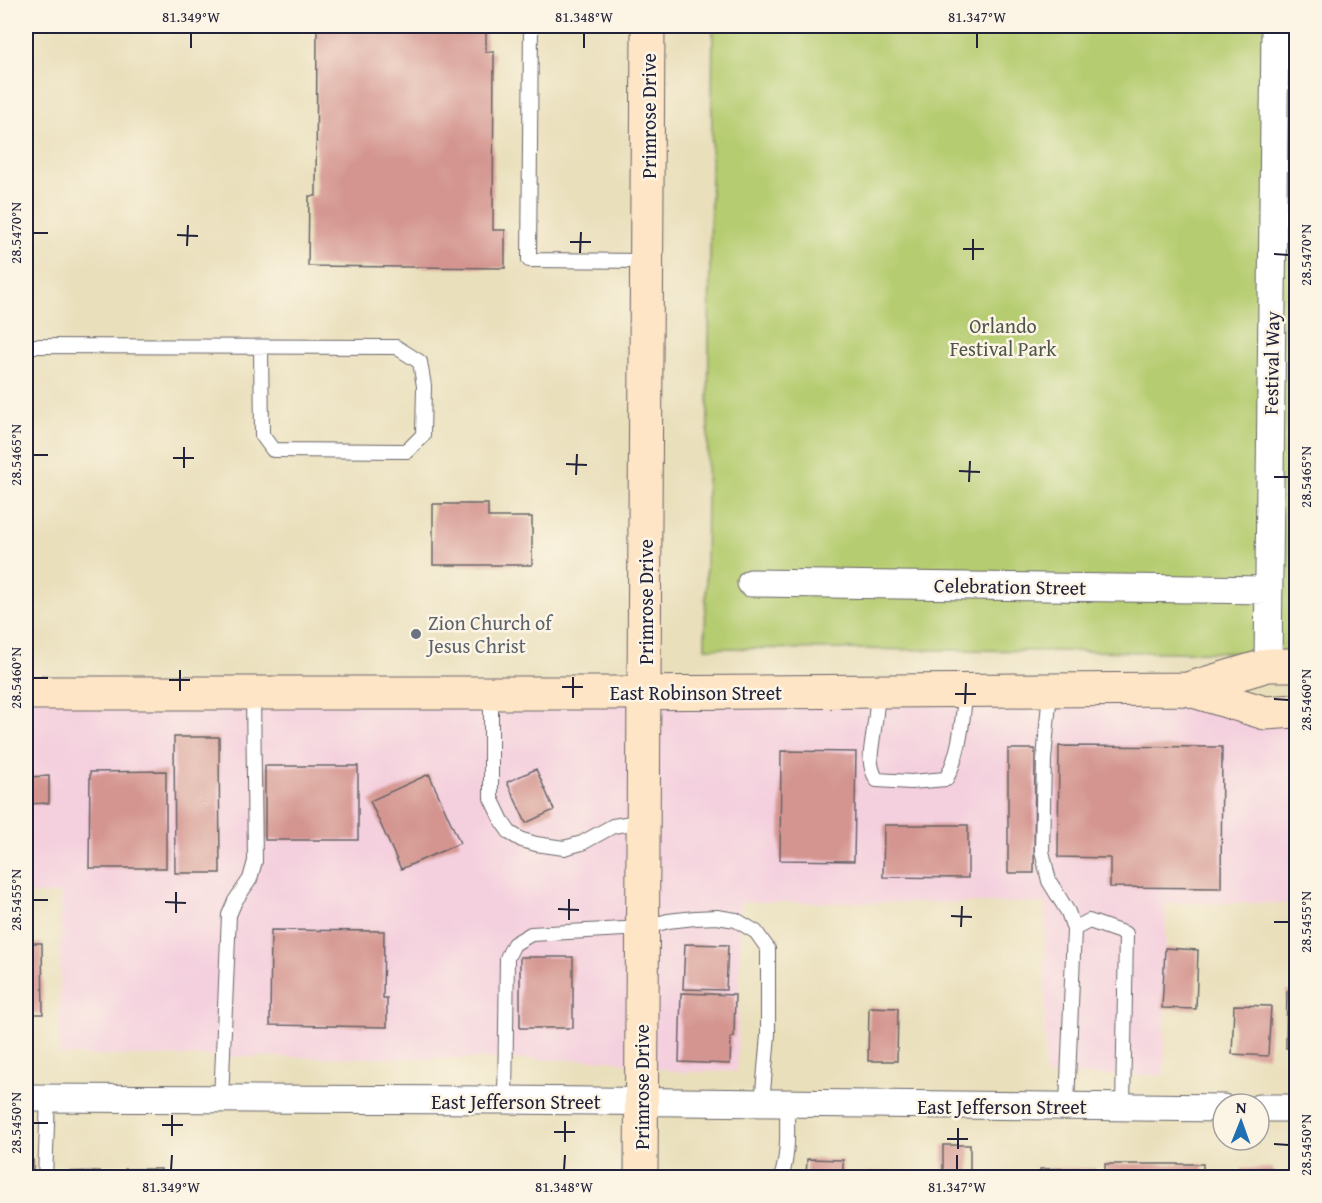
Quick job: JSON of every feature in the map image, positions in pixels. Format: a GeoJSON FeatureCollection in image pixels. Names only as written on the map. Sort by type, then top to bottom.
{"type":"FeatureCollection","features":[{"type":"Feature","properties":{"kind":"main road","name":"Primrose Drive"},"geometry":{"type":"LineString","coordinates":[[641,1178],[648,26]]}},
{"type":"Feature","properties":{"kind":"main road","name":"East Robinson Street"},"geometry":{"type":"LineString","coordinates":[[26,693],[645,693],[1187,689],[1282,664]]}},
{"type":"Feature","properties":{"kind":"main road","name":"East Robinson Street"},"geometry":{"type":"LineString","coordinates":[[1187,689],[1265,712],[1296,711]]}},
{"type":"Feature","properties":{"kind":"street","name":"Festival Way"},"geometry":{"type":"LineString","coordinates":[[1275,26],[1269,590],[1282,664]]}},
{"type":"Feature","properties":{"kind":"street","name":"Celebration Street"},"geometry":{"type":"LineString","coordinates":[[751,582],[1269,590]]}},
{"type":"Feature","properties":{"kind":"street","name":"East Jefferson Street"},"geometry":{"type":"LineString","coordinates":[[37,1098],[505,1100],[1211,1108]]}},
{"type":"Feature","properties":{"kind":"street"},"geometry":{"type":"LineString","coordinates":[[1271,1108],[1296,1108]]}},
{"type":"Feature","properties":{"kind":"lane"},"geometry":{"type":"LineString","coordinates":[[531,26],[529,260],[647,261]]}},
{"type":"Feature","properties":{"kind":"lane"},"geometry":{"type":"LineString","coordinates":[[26,346],[261,346],[396,347],[420,362],[424,386],[423,435],[407,452],[273,450],[262,435],[261,346]]}},
{"type":"Feature","properties":{"kind":"lane"},"geometry":{"type":"LineString","coordinates":[[878,691],[874,733],[869,752],[871,770],[877,780],[910,782],[946,779],[954,765],[959,745],[966,690]]}},
{"type":"Feature","properties":{"kind":"lane"},"geometry":{"type":"LineString","coordinates":[[1050,690],[1044,760],[1042,851],[1049,881],[1068,912],[1074,930],[1067,1106]]}},
{"type":"Feature","properties":{"kind":"lane"},"geometry":{"type":"LineString","coordinates":[[221,1099],[229,915],[250,879],[255,861],[253,693]]}},
{"type":"Feature","properties":{"kind":"lane"},"geometry":{"type":"LineString","coordinates":[[491,693],[491,798],[510,833],[536,844],[564,848],[582,843],[613,826],[644,820]]}},
{"type":"Feature","properties":{"kind":"lane"},"geometry":{"type":"LineString","coordinates":[[505,1100],[507,958],[514,944],[531,934],[643,928],[668,921],[695,918],[717,917],[736,920],[756,932],[768,949],[768,1035],[774,1104],[787,1137],[781,1178]]}},
{"type":"Feature","properties":{"kind":"lane"},"geometry":{"type":"LineString","coordinates":[[1074,930],[1089,921],[1126,933],[1123,1107]]}},
{"type":"Feature","properties":{"kind":"lane"},"geometry":{"type":"LineString","coordinates":[[37,1098],[45,1178]]}},
{"type":"Feature","properties":{"kind":"shaded area"},"geometry":{"type":"Polygon","coordinates":[[[26,694],[1296,701],[1296,903],[1166,903],[1164,1075],[1045,1075],[1045,903],[741,902],[737,1071],[680,1072],[609,1060],[59,1055],[61,894],[26,894],[26,694]]]}},
{"type":"Feature","properties":{"kind":"green space","name":"Orlando Festival Park"},"geometry":{"type":"Polygon","coordinates":[[[713,26],[1296,26],[1296,653],[705,648],[713,26]]]}},
{"type":"Feature","properties":{"kind":"building"},"geometry":{"type":"Polygon","coordinates":[[[26,26],[28,26],[28,168],[26,168],[26,26]]]}},
{"type":"Feature","properties":{"kind":"building"},"geometry":{"type":"Polygon","coordinates":[[[317,26],[486,26],[486,52],[494,52],[493,230],[505,230],[505,268],[308,266],[309,196],[316,196],[317,26]]]}},
{"type":"Feature","properties":{"kind":"building"},"geometry":{"type":"Polygon","coordinates":[[[433,504],[488,504],[488,517],[532,517],[532,565],[433,565],[433,504]]]}},
{"type":"Feature","properties":{"kind":"building"},"geometry":{"type":"Polygon","coordinates":[[[174,737],[219,737],[220,873],[175,873],[174,737]]]}},
{"type":"Feature","properties":{"kind":"building"},"geometry":{"type":"Polygon","coordinates":[[[1059,746],[1222,747],[1221,888],[1110,887],[1110,858],[1058,857],[1059,746]]]}},
{"type":"Feature","properties":{"kind":"building"},"geometry":{"type":"Polygon","coordinates":[[[1008,749],[1035,749],[1034,873],[1008,873],[1008,749]]]}},
{"type":"Feature","properties":{"kind":"building"},"geometry":{"type":"Polygon","coordinates":[[[781,751],[856,752],[854,861],[780,860],[781,751]]]}},
{"type":"Feature","properties":{"kind":"building"},"geometry":{"type":"Polygon","coordinates":[[[265,766],[358,766],[358,840],[265,840],[265,766]]]}},
{"type":"Feature","properties":{"kind":"building"},"geometry":{"type":"Polygon","coordinates":[[[536,769],[554,810],[526,823],[507,782],[536,769]]]}},
{"type":"Feature","properties":{"kind":"building"},"geometry":{"type":"Polygon","coordinates":[[[166,771],[166,868],[89,868],[90,772],[166,771]]]}},
{"type":"Feature","properties":{"kind":"building"},"geometry":{"type":"Polygon","coordinates":[[[429,774],[460,843],[401,869],[370,801],[429,774]]]}},
{"type":"Feature","properties":{"kind":"building"},"geometry":{"type":"Polygon","coordinates":[[[49,776],[49,803],[26,804],[26,777],[49,776]]]}},
{"type":"Feature","properties":{"kind":"building"},"geometry":{"type":"Polygon","coordinates":[[[884,825],[968,825],[968,878],[883,877],[884,825]]]}},
{"type":"Feature","properties":{"kind":"building"},"geometry":{"type":"Polygon","coordinates":[[[271,930],[384,931],[383,998],[387,998],[387,1027],[270,1025],[271,930]]]}},
{"type":"Feature","properties":{"kind":"building"},"geometry":{"type":"Polygon","coordinates":[[[26,943],[42,943],[43,1014],[26,1014],[26,943]]]}},
{"type":"Feature","properties":{"kind":"building"},"geometry":{"type":"Polygon","coordinates":[[[685,944],[728,945],[726,990],[683,989],[685,944]]]}},
{"type":"Feature","properties":{"kind":"building"},"geometry":{"type":"Polygon","coordinates":[[[1165,948],[1198,950],[1196,1009],[1162,1008],[1165,948]]]}},
{"type":"Feature","properties":{"kind":"building"},"geometry":{"type":"Polygon","coordinates":[[[520,957],[573,957],[573,1028],[520,1028],[520,957]]]}},
{"type":"Feature","properties":{"kind":"building"},"geometry":{"type":"Polygon","coordinates":[[[1287,991],[1296,991],[1296,1048],[1286,1048],[1287,991]]]}},
{"type":"Feature","properties":{"kind":"building"},"geometry":{"type":"Polygon","coordinates":[[[681,993],[735,995],[734,1037],[731,1037],[730,1064],[679,1062],[681,993]]]}},
{"type":"Feature","properties":{"kind":"building"},"geometry":{"type":"Polygon","coordinates":[[[1234,1005],[1271,1006],[1268,1056],[1232,1054],[1234,1005]]]}},
{"type":"Feature","properties":{"kind":"building"},"geometry":{"type":"Polygon","coordinates":[[[869,1007],[898,1008],[897,1061],[868,1061],[869,1007]]]}},
{"type":"Feature","properties":{"kind":"building"},"geometry":{"type":"Polygon","coordinates":[[[943,1145],[970,1145],[970,1178],[943,1178],[943,1145]]]}},
{"type":"Feature","properties":{"kind":"building"},"geometry":{"type":"Polygon","coordinates":[[[807,1159],[843,1160],[843,1178],[806,1178],[807,1159]]]}},
{"type":"Feature","properties":{"kind":"building"},"geometry":{"type":"Polygon","coordinates":[[[26,1160],[33,1160],[33,1178],[26,1178],[26,1160]]]}},
{"type":"Feature","properties":{"kind":"building"},"geometry":{"type":"Polygon","coordinates":[[[1105,1164],[1203,1164],[1203,1178],[1105,1178],[1105,1164]]]}},
{"type":"Feature","properties":{"kind":"building"},"geometry":{"type":"Polygon","coordinates":[[[1094,1168],[1094,1178],[1040,1178],[1040,1169],[1094,1168]]]}},
{"type":"Feature","properties":{"kind":"building"},"geometry":{"type":"Polygon","coordinates":[[[1273,1168],[1273,1178],[1241,1178],[1241,1169],[1273,1168]]]}},
{"type":"Feature","properties":{"kind":"building"},"geometry":{"type":"Polygon","coordinates":[[[125,1169],[161,1169],[161,1178],[124,1178],[125,1169]]]}},
{"type":"Feature","properties":{"kind":"building"},"geometry":{"type":"Polygon","coordinates":[[[100,1171],[100,1178],[51,1178],[51,1172],[100,1171]]]}},
{"type":"Feature","properties":{"kind":"building"},"geometry":{"type":"Polygon","coordinates":[[[906,1171],[906,1178],[868,1178],[868,1172],[906,1171]]]}},
{"type":"Feature","properties":{"kind":"building"},"geometry":{"type":"Polygon","coordinates":[[[921,1175],[942,1175],[942,1178],[921,1178],[921,1175]]]}},
{"type":"Feature","properties":{"kind":"place","name":"Zion Church of Jesus Christ"},"geometry":{"type":"Point","coordinates":[416,634]}}]}
